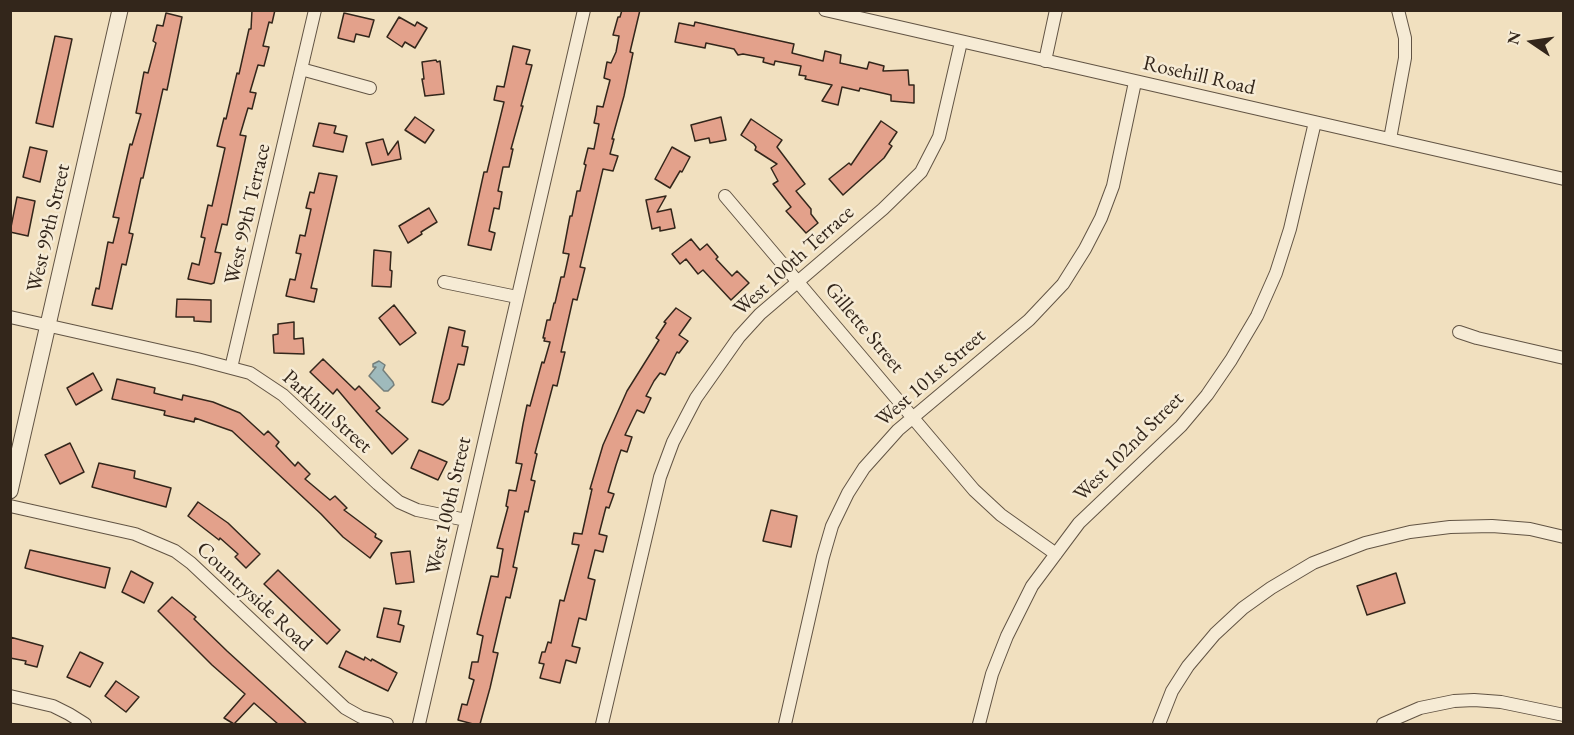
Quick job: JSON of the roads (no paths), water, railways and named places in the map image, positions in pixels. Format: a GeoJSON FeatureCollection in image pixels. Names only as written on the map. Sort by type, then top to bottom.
{"type":"FeatureCollection","features":[{"type":"Feature","properties":{"kind":"street","name":"West 99th Street"},"geometry":{"type":"LineString","coordinates":[[10,491],[120,10]]}},
{"type":"Feature","properties":{"kind":"street","name":"West 99th Terrace"},"geometry":{"type":"LineString","coordinates":[[231,368],[315,10]]}},
{"type":"Feature","properties":{"kind":"street","name":"West 100th Street"},"geometry":{"type":"LineString","coordinates":[[419,724],[584,10]]}},
{"type":"Feature","properties":{"kind":"street","name":"Rosehill Road"},"geometry":{"type":"LineString","coordinates":[[825,10],[867,15],[961,42],[1045,62],[1563,179]]}},
{"type":"Feature","properties":{"kind":"street"},"geometry":{"type":"LineString","coordinates":[[1045,62],[1056,10]]}},
{"type":"Feature","properties":{"kind":"street"},"geometry":{"type":"LineString","coordinates":[[1390,139],[1405,58],[1405,38],[1398,10]]}},
{"type":"Feature","properties":{"kind":"street","name":"West 100th Terrace"},"geometry":{"type":"LineString","coordinates":[[602,724],[660,477],[673,442],[696,398],[739,337],[760,314],[883,209],[921,172],[939,137],[961,42]]}},
{"type":"Feature","properties":{"kind":"street"},"geometry":{"type":"LineString","coordinates":[[302,69],[370,88]]}},
{"type":"Feature","properties":{"kind":"street","name":"West 101st Street"},"geometry":{"type":"LineString","coordinates":[[785,724],[832,526],[848,493],[880,448],[1029,320],[1063,284],[1101,218],[1113,186],[1136,81]]}},
{"type":"Feature","properties":{"kind":"street","name":"West 102nd Street"},"geometry":{"type":"LineString","coordinates":[[979,724],[992,674],[1007,636],[1032,586],[1079,523],[1181,426],[1207,395],[1257,316],[1290,229],[1315,122]]}},
{"type":"Feature","properties":{"kind":"street","name":"Gillette Street"},"geometry":{"type":"LineString","coordinates":[[725,196],[974,490],[1001,515],[1056,554]]}},
{"type":"Feature","properties":{"kind":"street"},"geometry":{"type":"LineString","coordinates":[[444,282],[517,297]]}},
{"type":"Feature","properties":{"kind":"street","name":"Parkhill Street"},"geometry":{"type":"LineString","coordinates":[[10,317],[231,368],[262,380],[284,395],[399,502],[423,512],[466,520]]}},
{"type":"Feature","properties":{"kind":"street"},"geometry":{"type":"LineString","coordinates":[[1459,332],[1563,358]]}},
{"type":"Feature","properties":{"kind":"street","name":"Countryside Road"},"geometry":{"type":"LineString","coordinates":[[10,506],[135,534],[175,550],[191,562],[345,708],[361,717],[387,724]]}},
{"type":"Feature","properties":{"kind":"street"},"geometry":{"type":"LineString","coordinates":[[1159,724],[1188,666],[1215,634],[1243,608],[1313,563],[1365,543],[1410,532],[1450,527],[1492,526],[1530,529],[1563,537]]}},
{"type":"Feature","properties":{"kind":"street"},"geometry":{"type":"LineString","coordinates":[[10,696],[53,706],[85,724]]}},
{"type":"Feature","properties":{"kind":"street"},"geometry":{"type":"LineString","coordinates":[[1383,724],[1420,708],[1454,701],[1501,702],[1563,715]]}},
{"type":"Feature","properties":{"kind":"water"},"geometry":{"type":"Polygon","coordinates":[[[379,361],[385,365],[383,370],[394,385],[388,391],[384,391],[369,376],[376,367],[373,367],[373,364],[379,361]]]}}]}
